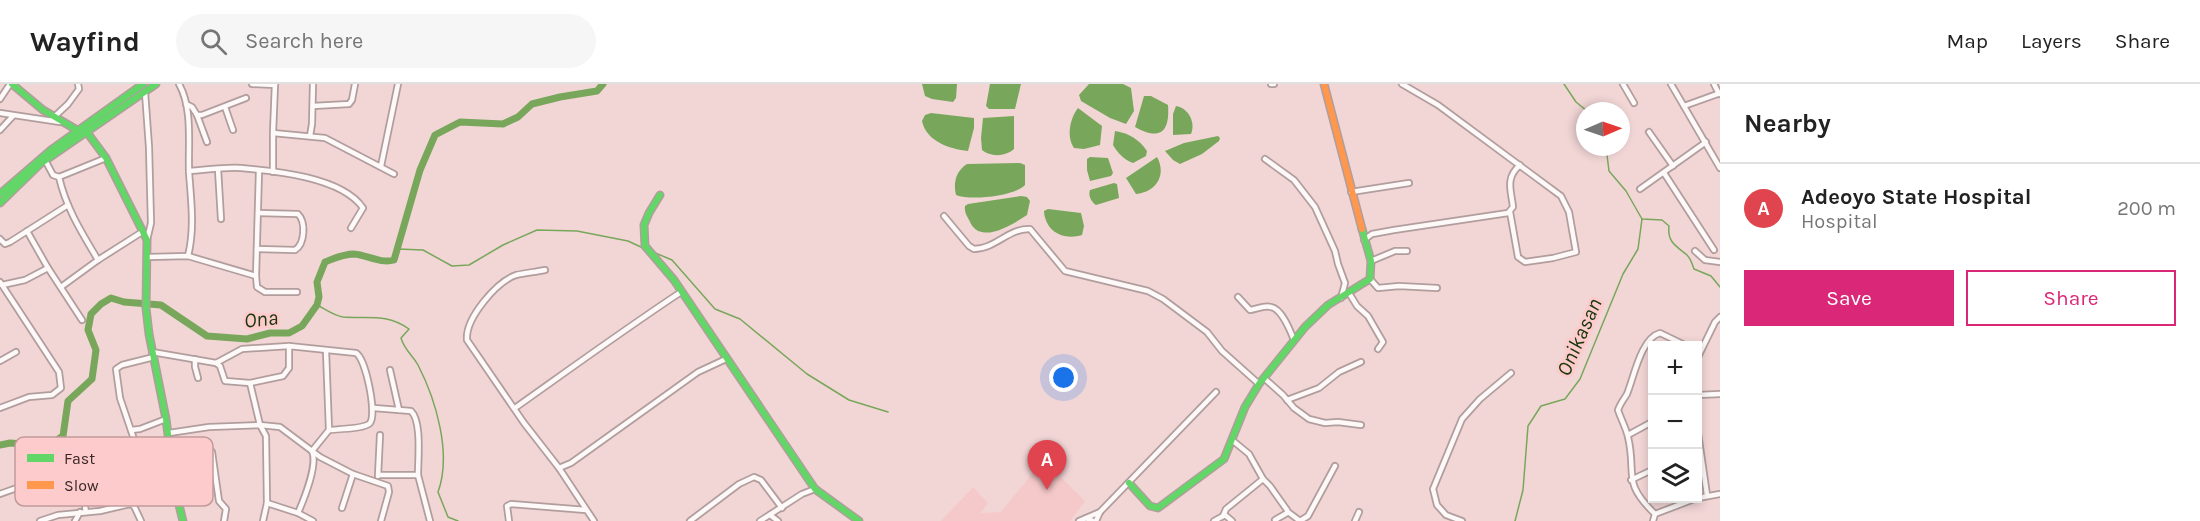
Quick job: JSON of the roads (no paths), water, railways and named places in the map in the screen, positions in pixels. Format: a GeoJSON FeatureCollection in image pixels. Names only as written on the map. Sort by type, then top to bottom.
{"type":"FeatureCollection","features":[{"type":"Feature","properties":{"kind":"street"},"geometry":{"type":"LineString","coordinates":[[0,99],[11,84],[53,118],[77,130]]}},
{"type":"Feature","properties":{"kind":"street"},"geometry":{"type":"LineString","coordinates":[[53,118],[79,89],[78,84]]}},
{"type":"Feature","properties":{"kind":"street"},"geometry":{"type":"LineString","coordinates":[[0,194],[77,130],[143,84]]}},
{"type":"Feature","properties":{"kind":"street"},"geometry":{"type":"LineString","coordinates":[[0,203],[17,180],[156,84]]}},
{"type":"Feature","properties":{"kind":"street"},"geometry":{"type":"LineString","coordinates":[[179,84],[186,104],[193,223],[188,256]]}},
{"type":"Feature","properties":{"kind":"street"},"geometry":{"type":"LineString","coordinates":[[252,84],[275,85],[273,172]]}},
{"type":"Feature","properties":{"kind":"street"},"geometry":{"type":"LineString","coordinates":[[310,136],[313,84]]}},
{"type":"Feature","properties":{"kind":"street"},"geometry":{"type":"LineString","coordinates":[[313,106],[350,104],[355,84]]}},
{"type":"Feature","properties":{"kind":"street"},"geometry":{"type":"LineString","coordinates":[[381,166],[398,84]]}},
{"type":"Feature","properties":{"kind":"street"},"geometry":{"type":"LineString","coordinates":[[1324,84],[1371,261],[1370,279],[1378,288],[1399,286],[1437,288]]}},
{"type":"Feature","properties":{"kind":"street"},"geometry":{"type":"LineString","coordinates":[[1402,84],[1438,105],[1520,165],[1561,196],[1569,212],[1576,252],[1525,262],[1518,257],[1510,212],[1513,207],[1509,183],[1513,173],[1520,165]]}},
{"type":"Feature","properties":{"kind":"street"},"geometry":{"type":"LineString","coordinates":[[1413,90],[1419,84]]}},
{"type":"Feature","properties":{"kind":"street"},"geometry":{"type":"LineString","coordinates":[[1623,84],[1634,103]]}},
{"type":"Feature","properties":{"kind":"street"},"geometry":{"type":"LineString","coordinates":[[1671,84],[1720,168]]}},
{"type":"Feature","properties":{"kind":"street"},"geometry":{"type":"LineString","coordinates":[[1684,106],[1719,93],[1714,84]]}},
{"type":"Feature","properties":{"kind":"street"},"geometry":{"type":"LineString","coordinates":[[145,92],[151,223],[147,240],[146,308],[169,437],[209,427],[260,425],[280,428],[320,458],[353,474],[388,486],[389,492],[381,521]]}},
{"type":"Feature","properties":{"kind":"street"},"geometry":{"type":"LineString","coordinates":[[197,115],[209,114],[246,98]]}},
{"type":"Feature","properties":{"kind":"street"},"geometry":{"type":"LineString","coordinates":[[186,104],[192,107],[197,115],[207,142]]}},
{"type":"Feature","properties":{"kind":"street"},"geometry":{"type":"LineString","coordinates":[[225,107],[233,130]]}},
{"type":"Feature","properties":{"kind":"street"},"geometry":{"type":"LineString","coordinates":[[0,113],[60,122]]}},
{"type":"Feature","properties":{"kind":"street"},"geometry":{"type":"LineString","coordinates":[[0,130],[13,116]]}},
{"type":"Feature","properties":{"kind":"street"},"geometry":{"type":"LineString","coordinates":[[86,131],[106,158],[147,240]]}},
{"type":"Feature","properties":{"kind":"street"},"geometry":{"type":"LineString","coordinates":[[1649,132],[1673,166]]}},
{"type":"Feature","properties":{"kind":"street"},"geometry":{"type":"LineString","coordinates":[[273,133],[325,138],[394,174]]}},
{"type":"Feature","properties":{"kind":"street"},"geometry":{"type":"LineString","coordinates":[[1640,189],[1706,142]]}},
{"type":"Feature","properties":{"kind":"street"},"geometry":{"type":"LineString","coordinates":[[45,160],[53,175],[59,177],[106,158]]}},
{"type":"Feature","properties":{"kind":"street"},"geometry":{"type":"LineString","coordinates":[[1265,159],[1294,180],[1315,207],[1335,251],[1345,281],[1346,287],[1341,298]]}},
{"type":"Feature","properties":{"kind":"street"},"geometry":{"type":"LineString","coordinates":[[189,171],[240,168],[300,176],[329,185],[357,200],[363,208],[351,228]]}},
{"type":"Feature","properties":{"kind":"street"},"geometry":{"type":"LineString","coordinates":[[218,169],[221,219]]}},
{"type":"Feature","properties":{"kind":"street"},"geometry":{"type":"LineString","coordinates":[[259,171],[257,287],[262,291],[297,292]]}},
{"type":"Feature","properties":{"kind":"street"},"geometry":{"type":"LineString","coordinates":[[1664,172],[1714,250]]}},
{"type":"Feature","properties":{"kind":"street"},"geometry":{"type":"LineString","coordinates":[[59,177],[79,230],[98,260]]}},
{"type":"Feature","properties":{"kind":"street"},"geometry":{"type":"LineString","coordinates":[[1352,192],[1409,183]]}},
{"type":"Feature","properties":{"kind":"street"},"geometry":{"type":"LineString","coordinates":[[660,195],[645,219],[643,242],[681,292],[815,489],[859,521]]}},
{"type":"Feature","properties":{"kind":"street"},"geometry":{"type":"LineString","coordinates":[[0,239],[5,244],[68,205]]}},
{"type":"Feature","properties":{"kind":"street"},"geometry":{"type":"LineString","coordinates":[[1364,240],[1372,234],[1510,212]]}},
{"type":"Feature","properties":{"kind":"street"},"geometry":{"type":"LineString","coordinates":[[257,249],[295,250],[302,241],[303,231],[301,216],[298,214],[258,213]]}},
{"type":"Feature","properties":{"kind":"street"},"geometry":{"type":"LineString","coordinates":[[944,216],[974,249],[989,245],[1018,230],[1030,229],[1065,271],[1158,295],[1207,332],[1222,351],[1259,384]]}},
{"type":"Feature","properties":{"kind":"street"},"geometry":{"type":"LineString","coordinates":[[27,231],[82,320]]}},
{"type":"Feature","properties":{"kind":"street"},"geometry":{"type":"LineString","coordinates":[[61,287],[142,232]]}},
{"type":"Feature","properties":{"kind":"street"},"geometry":{"type":"LineString","coordinates":[[1371,261],[1395,251],[1407,251]]}},
{"type":"Feature","properties":{"kind":"street"},"geometry":{"type":"LineString","coordinates":[[1695,251],[1705,260],[1720,262]]}},
{"type":"Feature","properties":{"kind":"street"},"geometry":{"type":"LineString","coordinates":[[148,256],[188,256],[256,276]]}},
{"type":"Feature","properties":{"kind":"street"},"geometry":{"type":"LineString","coordinates":[[0,408],[29,397],[52,394],[61,388],[59,372],[1,284],[25,280],[48,268]]}},
{"type":"Feature","properties":{"kind":"street"},"geometry":{"type":"LineString","coordinates":[[544,270],[516,276],[490,295],[467,330],[468,343],[559,468],[594,521]]}},
{"type":"Feature","properties":{"kind":"street"},"geometry":{"type":"LineString","coordinates":[[1128,483],[1150,506],[1158,508],[1224,459],[1245,407],[1259,384],[1294,340],[1316,316],[1370,279]]}},
{"type":"Feature","properties":{"kind":"street"},"geometry":{"type":"LineString","coordinates":[[515,408],[570,372],[616,336],[681,292]]}},
{"type":"Feature","properties":{"kind":"street"},"geometry":{"type":"LineString","coordinates":[[1349,293],[1357,306],[1368,316],[1383,342],[1378,349]]}},
{"type":"Feature","properties":{"kind":"street"},"geometry":{"type":"LineString","coordinates":[[1238,297],[1251,310],[1275,308],[1294,340]]}},
{"type":"Feature","properties":{"kind":"street"},"geometry":{"type":"LineString","coordinates":[[1702,345],[1720,317]]}},
{"type":"Feature","properties":{"kind":"street"},"geometry":{"type":"LineString","coordinates":[[1650,341],[1660,333],[1678,341]]}},
{"type":"Feature","properties":{"kind":"street"},"geometry":{"type":"LineString","coordinates":[[1648,343],[1618,410],[1628,435],[1631,480],[1646,505],[1655,514]]}},
{"type":"Feature","properties":{"kind":"street"},"geometry":{"type":"LineString","coordinates":[[133,437],[120,398],[116,369],[122,365],[153,354],[195,359],[216,363],[220,366],[225,381],[250,383],[283,376],[289,368],[289,346]]}},
{"type":"Feature","properties":{"kind":"street"},"geometry":{"type":"LineString","coordinates":[[216,363],[242,349],[289,346],[326,351],[336,349],[360,355],[367,372],[369,394],[374,408],[372,420],[366,427],[329,430]]}},
{"type":"Feature","properties":{"kind":"street"},"geometry":{"type":"LineString","coordinates":[[312,451],[329,430],[326,351]]}},
{"type":"Feature","properties":{"kind":"street"},"geometry":{"type":"LineString","coordinates":[[0,361],[16,352]]}},
{"type":"Feature","properties":{"kind":"street"},"geometry":{"type":"LineString","coordinates":[[195,359],[198,378]]}},
{"type":"Feature","properties":{"kind":"street"},"geometry":{"type":"LineString","coordinates":[[559,468],[571,463],[698,372],[726,359]]}},
{"type":"Feature","properties":{"kind":"street"},"geometry":{"type":"LineString","coordinates":[[1287,399],[1319,388],[1339,372],[1361,362]]}},
{"type":"Feature","properties":{"kind":"street"},"geometry":{"type":"LineString","coordinates":[[390,370],[399,410]]}},
{"type":"Feature","properties":{"kind":"street"},"geometry":{"type":"LineString","coordinates":[[1462,521],[1446,515],[1437,505],[1433,489],[1462,419],[1480,399],[1511,373]]}},
{"type":"Feature","properties":{"kind":"street"},"geometry":{"type":"LineString","coordinates":[[1264,378],[1294,408],[1317,422],[1361,425]]}},
{"type":"Feature","properties":{"kind":"street"},"geometry":{"type":"LineString","coordinates":[[250,383],[260,425],[266,436],[267,503],[263,521]]}},
{"type":"Feature","properties":{"kind":"street"},"geometry":{"type":"LineString","coordinates":[[1086,518],[1094,521],[1100,512],[1216,392]]}},
{"type":"Feature","properties":{"kind":"street"},"geometry":{"type":"LineString","coordinates":[[1702,395],[1720,394]]}},
{"type":"Feature","properties":{"kind":"street"},"geometry":{"type":"LineString","coordinates":[[374,408],[411,411],[416,417],[418,475],[430,521]]}},
{"type":"Feature","properties":{"kind":"street"},"geometry":{"type":"LineString","coordinates":[[131,430],[166,419]]}},
{"type":"Feature","properties":{"kind":"street"},"geometry":{"type":"LineString","coordinates":[[1628,435],[1648,425]]}},
{"type":"Feature","properties":{"kind":"street"},"geometry":{"type":"LineString","coordinates":[[376,481],[379,475],[380,435]]}},
{"type":"Feature","properties":{"kind":"street"},"geometry":{"type":"LineString","coordinates":[[1232,440],[1249,454],[1263,479],[1288,512],[1300,521],[1308,516],[1335,466]]}},
{"type":"Feature","properties":{"kind":"street"},"geometry":{"type":"LineString","coordinates":[[1700,449],[1707,495]]}},
{"type":"Feature","properties":{"kind":"street"},"geometry":{"type":"LineString","coordinates":[[298,513],[308,488],[314,456],[312,451]]}},
{"type":"Feature","properties":{"kind":"street"},"geometry":{"type":"LineString","coordinates":[[213,459],[219,501],[226,509],[224,521]]}},
{"type":"Feature","properties":{"kind":"street"},"geometry":{"type":"LineString","coordinates":[[1631,480],[1648,472]]}},
{"type":"Feature","properties":{"kind":"street"},"geometry":{"type":"LineString","coordinates":[[342,508],[353,474]]}},
{"type":"Feature","properties":{"kind":"street"},"geometry":{"type":"LineString","coordinates":[[379,475],[418,475]]}},
{"type":"Feature","properties":{"kind":"street"},"geometry":{"type":"LineString","coordinates":[[690,521],[739,484],[754,477],[761,480],[782,508]]}},
{"type":"Feature","properties":{"kind":"street"},"geometry":{"type":"LineString","coordinates":[[1223,516],[1226,509],[1263,479]]}},
{"type":"Feature","properties":{"kind":"street"},"geometry":{"type":"LineString","coordinates":[[0,494],[15,489]]}},
{"type":"Feature","properties":{"kind":"street"},"geometry":{"type":"LineString","coordinates":[[760,521],[815,489]]}},
{"type":"Feature","properties":{"kind":"street"},"geometry":{"type":"LineString","coordinates":[[1702,496],[1720,494]]}},
{"type":"Feature","properties":{"kind":"street"},"geometry":{"type":"LineString","coordinates":[[267,503],[298,513],[313,521]]}},
{"type":"Feature","properties":{"kind":"street"},"geometry":{"type":"LineString","coordinates":[[1655,514],[1684,503]]}},
{"type":"Feature","properties":{"kind":"street"},"geometry":{"type":"LineString","coordinates":[[509,521],[507,506],[511,504],[586,510]]}},
{"type":"Feature","properties":{"kind":"street"},"geometry":{"type":"LineString","coordinates":[[75,521],[83,512],[82,506]]}},
{"type":"Feature","properties":{"kind":"street"},"geometry":{"type":"LineString","coordinates":[[40,521],[118,506]]}},
{"type":"Feature","properties":{"kind":"street"},"geometry":{"type":"LineString","coordinates":[[134,506],[141,521]]}},
{"type":"Feature","properties":{"kind":"street"},"geometry":{"type":"LineString","coordinates":[[179,506],[183,521]]}},
{"type":"Feature","properties":{"kind":"street"},"geometry":{"type":"LineString","coordinates":[[1079,521],[1100,512]]}},
{"type":"Feature","properties":{"kind":"street"},"geometry":{"type":"LineString","coordinates":[[1275,520],[1288,512]]}},
{"type":"Feature","properties":{"kind":"street"},"geometry":{"type":"LineString","coordinates":[[1354,521],[1359,512]]}},
{"type":"Feature","properties":{"kind":"street"},"geometry":{"type":"LineString","coordinates":[[1653,521],[1655,514]]}},
{"type":"Feature","properties":{"kind":"street"},"geometry":{"type":"LineString","coordinates":[[770,515],[778,521]]}},
{"type":"Feature","properties":{"kind":"street"},"geometry":{"type":"LineString","coordinates":[[1214,521],[1223,516],[1228,516],[1233,521]]}},
{"type":"Feature","properties":{"kind":"waterway","name":"Ona"},"geometry":{"type":"LineString","coordinates":[[62,437],[68,401],[92,379],[96,350],[88,330],[91,314],[101,304],[111,298],[124,302],[161,305],[207,336],[247,339],[270,333],[289,333],[302,326],[317,305],[319,297],[317,282],[325,262],[343,255],[354,254],[384,261],[394,260],[420,170],[435,135],[460,122],[503,124],[518,117],[532,104],[597,91],[603,84]]}},
{"type":"Feature","properties":{"kind":"waterway"},"geometry":{"type":"LineString","coordinates":[[1564,84],[1576,102]]}},
{"type":"Feature","properties":{"kind":"waterway"},"geometry":{"type":"LineString","coordinates":[[1607,156],[1609,171],[1626,191],[1642,219],[1662,220],[1669,226],[1671,240],[1688,257],[1694,269],[1711,276],[1720,287]]}},
{"type":"Feature","properties":{"kind":"waterway","name":"Onikasan"},"geometry":{"type":"LineString","coordinates":[[1515,521],[1523,490],[1528,426],[1541,406],[1565,399],[1580,379],[1623,274],[1638,249],[1642,219]]}},
{"type":"Feature","properties":{"kind":"waterway"},"geometry":{"type":"LineString","coordinates":[[398,249],[423,250],[452,266],[469,265],[503,245],[537,230],[577,231],[628,241],[643,248]]}},
{"type":"Feature","properties":{"kind":"waterway"},"geometry":{"type":"LineString","coordinates":[[653,252],[672,260],[715,309],[740,319],[807,374],[849,400],[888,412]]}},
{"type":"Feature","properties":{"kind":"waterway"},"geometry":{"type":"LineString","coordinates":[[317,305],[340,316],[385,319],[409,329],[401,338],[425,379],[440,427],[443,461],[438,492],[448,517],[458,521]]}},
{"type":"Feature","properties":{"kind":"waterway","name":"Ona"},"geometry":{"type":"LineString","coordinates":[[0,445],[15,443]]}},
{"type":"Feature","properties":{"kind":"place","name":"Adeoyo State Hospital"},"geometry":{"type":"Point","coordinates":[1047,490]}}]}
